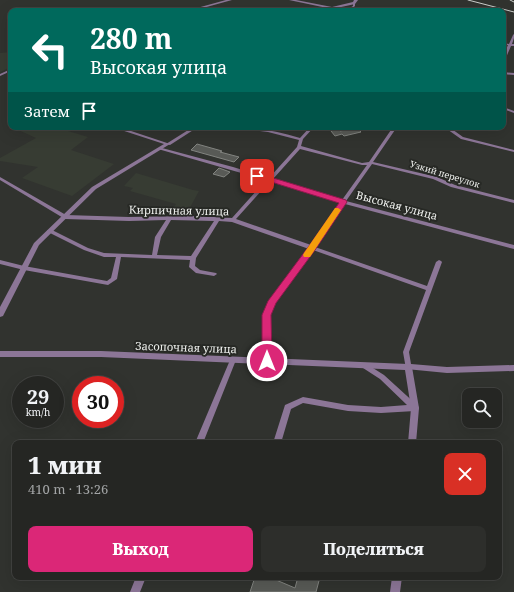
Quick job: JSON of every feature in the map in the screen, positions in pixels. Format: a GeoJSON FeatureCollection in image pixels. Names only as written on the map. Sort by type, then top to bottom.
{"type":"FeatureCollection","features":[{"type":"Feature","properties":{"kind":"street"},"geometry":{"type":"LineString","coordinates":[[199,8],[230,0]]}},
{"type":"Feature","properties":{"kind":"street"},"geometry":{"type":"LineString","coordinates":[[291,0],[332,8],[355,1]]}},
{"type":"Feature","properties":{"kind":"street"},"geometry":{"type":"LineString","coordinates":[[506,54],[514,35]]}},
{"type":"Feature","properties":{"kind":"street"},"geometry":{"type":"LineString","coordinates":[[506,44],[514,45]]}},
{"type":"Feature","properties":{"kind":"street"},"geometry":{"type":"LineString","coordinates":[[124,130],[168,144]]}},
{"type":"Feature","properties":{"kind":"street"},"geometry":{"type":"LineString","coordinates":[[0,314],[36,244],[94,188],[191,130]]}},
{"type":"Feature","properties":{"kind":"street"},"geometry":{"type":"LineString","coordinates":[[260,130],[301,139]]}},
{"type":"Feature","properties":{"kind":"street"},"geometry":{"type":"LineString","coordinates":[[233,220],[299,147],[301,139],[309,130]]}},
{"type":"Feature","properties":{"kind":"street"},"geometry":{"type":"LineString","coordinates":[[267,361],[266,315],[272,301],[312,248],[343,202],[372,163],[393,130]]}},
{"type":"Feature","properties":{"kind":"street"},"geometry":{"type":"LineString","coordinates":[[450,130],[462,138],[514,151]]}},
{"type":"Feature","properties":{"kind":"street","name":"Узкий переулок"},"geometry":{"type":"LineString","coordinates":[[299,147],[362,164],[372,163],[435,178],[453,186],[514,202]]}},
{"type":"Feature","properties":{"kind":"street","name":"Высокая улица"},"geometry":{"type":"LineString","coordinates":[[160,149],[343,202],[514,247]]}},
{"type":"Feature","properties":{"kind":"street","name":"Кирпичная улица"},"geometry":{"type":"LineString","coordinates":[[0,178],[65,217],[233,220],[429,289]]}},
{"type":"Feature","properties":{"kind":"street"},"geometry":{"type":"LineString","coordinates":[[154,257],[158,237],[170,218]]}},
{"type":"Feature","properties":{"kind":"street"},"geometry":{"type":"LineString","coordinates":[[214,274],[198,272],[192,268],[193,258],[218,219]]}},
{"type":"Feature","properties":{"kind":"street"},"geometry":{"type":"LineString","coordinates":[[50,231],[86,249],[104,255],[193,258]]}},
{"type":"Feature","properties":{"kind":"street"},"geometry":{"type":"LineString","coordinates":[[0,262],[24,268],[108,283],[114,279],[119,256]]}},
{"type":"Feature","properties":{"kind":"street"},"geometry":{"type":"LineString","coordinates":[[412,440],[415,408],[406,352],[439,262]]}},
{"type":"Feature","properties":{"kind":"street","name":"Засопочная улица"},"geometry":{"type":"LineString","coordinates":[[0,354],[101,354],[447,370],[514,368]]}},
{"type":"Feature","properties":{"kind":"street"},"geometry":{"type":"LineString","coordinates":[[200,440],[233,360]]}},
{"type":"Feature","properties":{"kind":"street"},"geometry":{"type":"LineString","coordinates":[[365,366],[382,377],[415,408]]}},
{"type":"Feature","properties":{"kind":"street"},"geometry":{"type":"LineString","coordinates":[[277,440],[288,407],[303,400],[348,408],[381,410],[415,408]]}},
{"type":"Feature","properties":{"kind":"street"},"geometry":{"type":"LineString","coordinates":[[135,592],[140,580]]}},
{"type":"Feature","properties":{"kind":"street"},"geometry":{"type":"LineString","coordinates":[[395,592],[397,580]]}},
{"type":"Feature","properties":{"kind":"shaded area"},"geometry":{"type":"Polygon","coordinates":[[[8,52],[8,68],[0,72],[0,53],[8,52]]]}},
{"type":"Feature","properties":{"kind":"shaded area"},"geometry":{"type":"Polygon","coordinates":[[[18,130],[65,130],[88,137],[71,150],[114,164],[72,196],[22,178],[38,167],[0,161],[0,158],[36,138],[18,130]]]}},
{"type":"Feature","properties":{"kind":"shaded area"},"geometry":{"type":"Polygon","coordinates":[[[136,173],[199,191],[187,213],[171,211],[176,204],[130,191],[133,188],[124,186],[136,173]]]}},
{"type":"Feature","properties":{"kind":"building"},"geometry":{"type":"Polygon","coordinates":[[[359,130],[361,132],[344,136],[342,134],[335,136],[331,131],[359,130]]]}},
{"type":"Feature","properties":{"kind":"building"},"geometry":{"type":"Polygon","coordinates":[[[197,144],[239,157],[234,162],[191,150],[197,144]]]}},
{"type":"Feature","properties":{"kind":"building"},"geometry":{"type":"Polygon","coordinates":[[[219,168],[230,172],[224,177],[213,174],[219,168]]]}},
{"type":"Feature","properties":{"kind":"building"},"geometry":{"type":"Polygon","coordinates":[[[254,580],[276,580],[295,588],[297,580],[319,580],[316,592],[250,592],[254,580]]]}},
{"type":"Feature","properties":{"kind":"railway"},"geometry":{"type":"LineString","coordinates":[[468,0],[499,8]]}},
{"type":"Feature","properties":{"kind":"railway"},"geometry":{"type":"LineString","coordinates":[[510,0],[514,2]]}},
{"type":"Feature","properties":{"kind":"railway"},"geometry":{"type":"LineString","coordinates":[[506,10],[514,12]]}},
{"type":"Feature","properties":{"kind":"slow traffic"},"geometry":{"type":"LineString","coordinates":[[307,255],[338,210]]}},
{"type":"Feature","properties":{"kind":"route"},"geometry":{"type":"LineString","coordinates":[[257,176],[343,202],[312,248],[272,301],[266,315],[267,361]]}}]}
